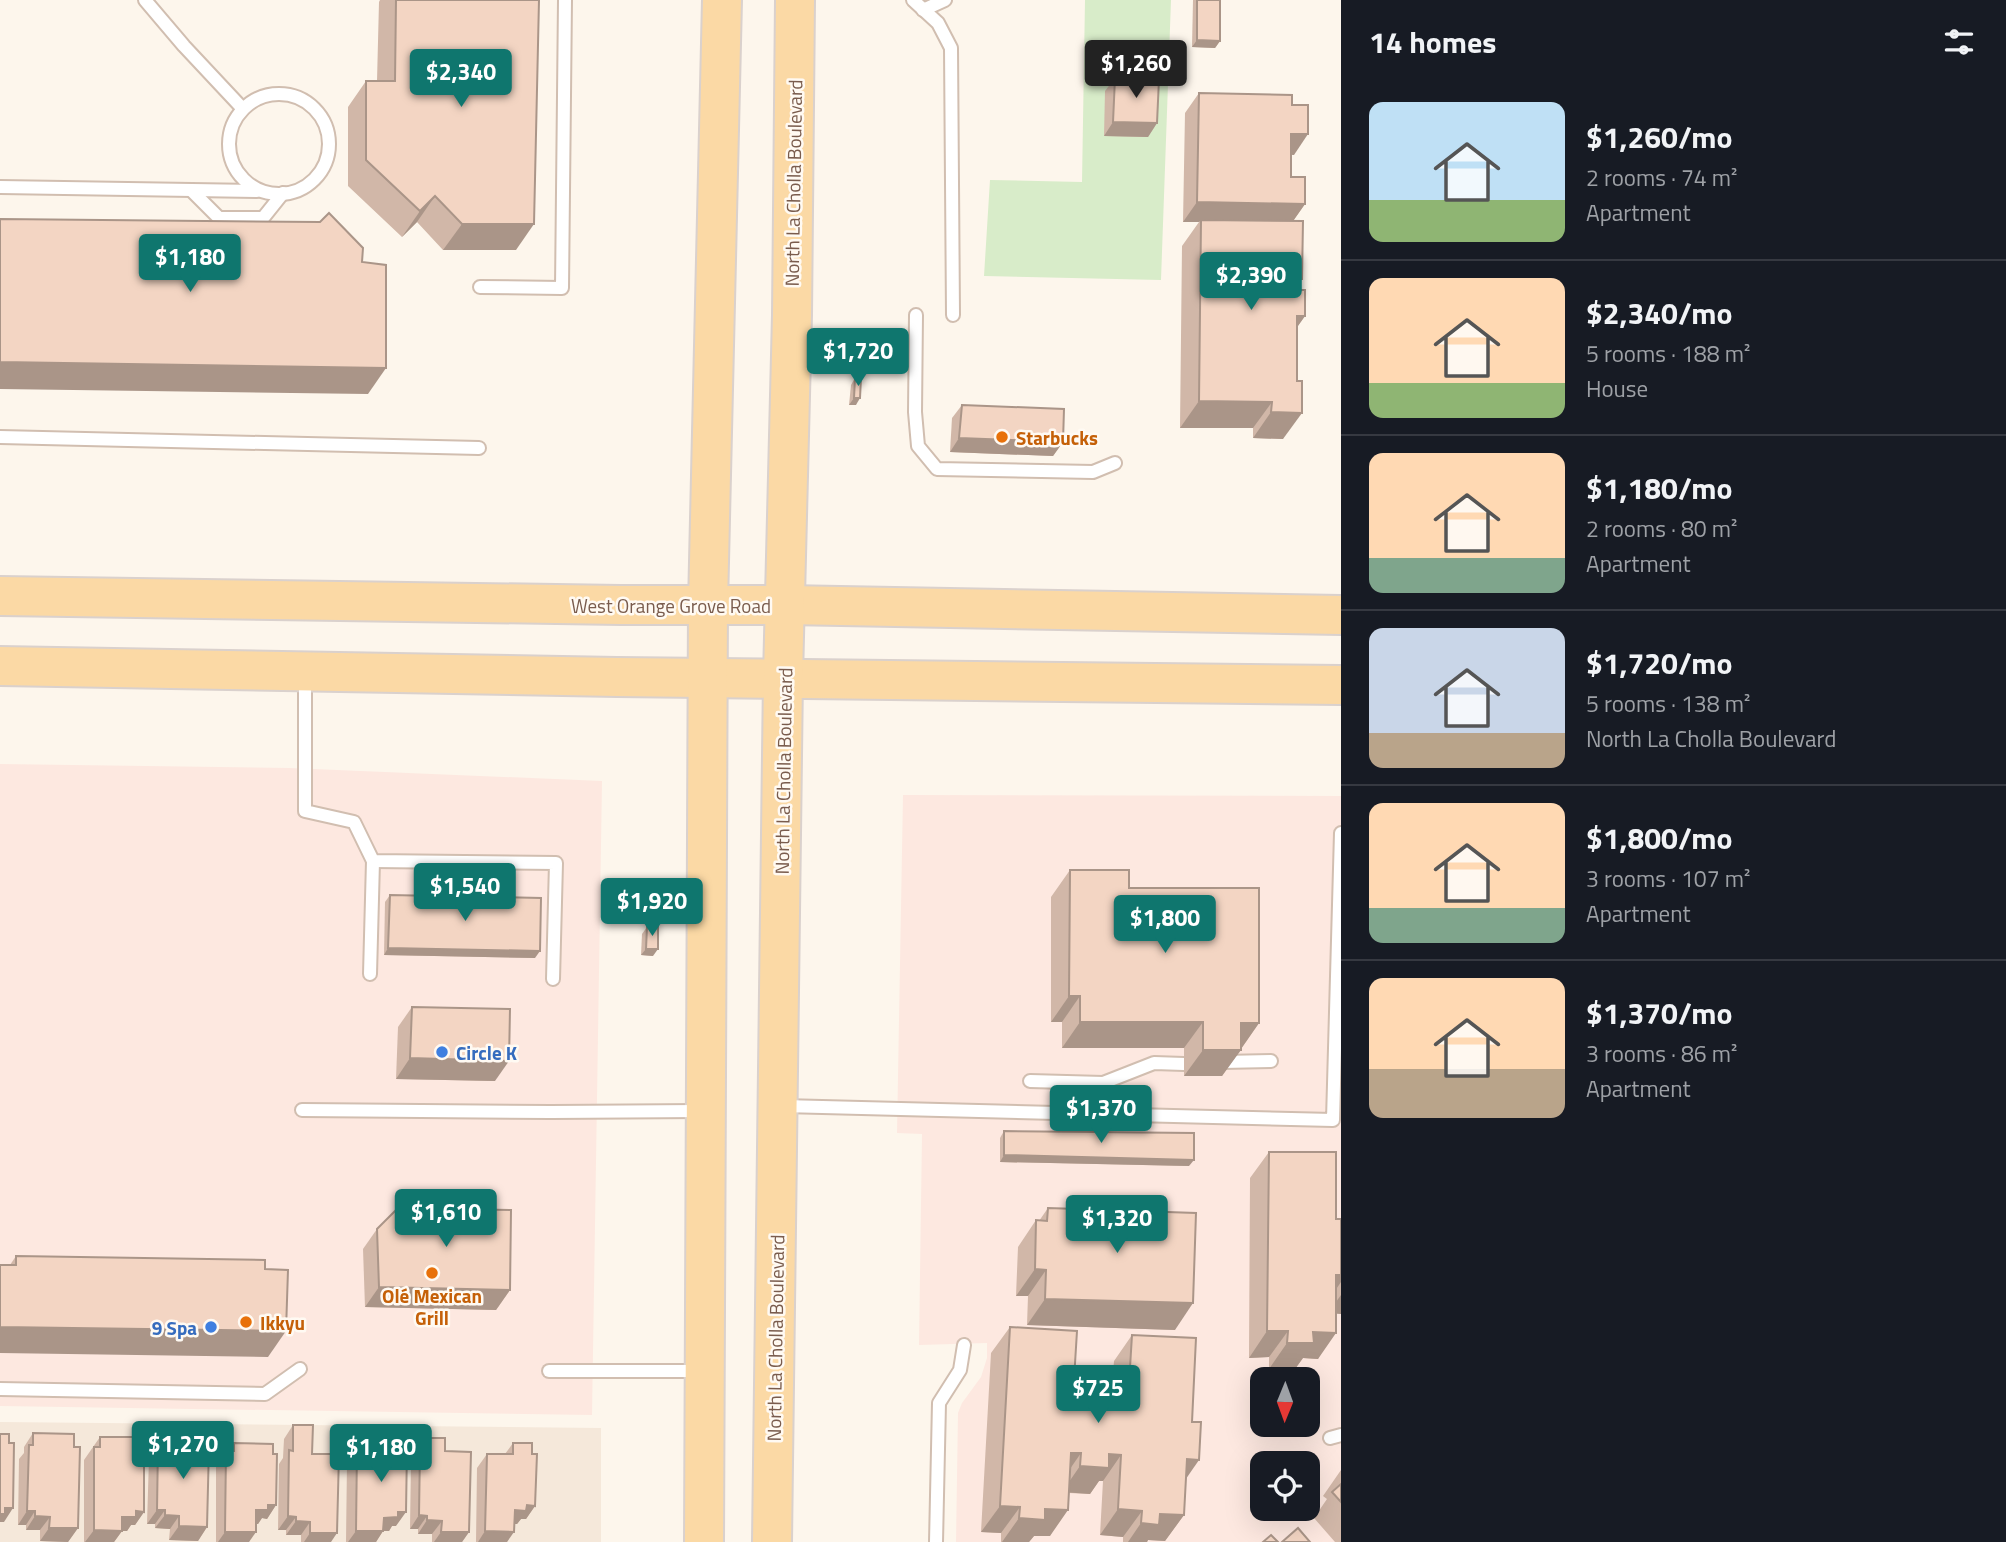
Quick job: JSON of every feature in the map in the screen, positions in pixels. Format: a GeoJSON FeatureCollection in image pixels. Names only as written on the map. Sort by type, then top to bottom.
{"type":"FeatureCollection","features":[{"type":"Feature","properties":{"kind":"main road"},"geometry":{"type":"LineString","coordinates":[[704,1542],[708,605],[722,0]]}},
{"type":"Feature","properties":{"kind":"main road","name":"North La Cholla Boulevard"},"geometry":{"type":"LineString","coordinates":[[772,1542],[783,677],[792,343],[795,0]]}},
{"type":"Feature","properties":{"kind":"main road","name":"West Orange Grove Road"},"geometry":{"type":"LineString","coordinates":[[0,596],[786,605],[1341,615]]}},
{"type":"Feature","properties":{"kind":"main road"},"geometry":{"type":"LineString","coordinates":[[0,666],[305,673],[1341,685]]}},
{"type":"Feature","properties":{"kind":"lane"},"geometry":{"type":"LineString","coordinates":[[145,0],[243,109]]}},
{"type":"Feature","properties":{"kind":"lane"},"geometry":{"type":"LineString","coordinates":[[480,287],[562,288],[565,0]]}},
{"type":"Feature","properties":{"kind":"lane"},"geometry":{"type":"LineString","coordinates":[[913,0],[938,23],[951,48],[953,315]]}},
{"type":"Feature","properties":{"kind":"lane"},"geometry":{"type":"LineString","coordinates":[[923,10],[945,0]]}},
{"type":"Feature","properties":{"kind":"lane"},"geometry":{"type":"LineString","coordinates":[[0,187],[294,192],[309,184],[320,172],[327,158],[329,142],[326,125],[317,111],[304,101],[289,95],[272,94],[257,99],[243,109],[233,122],[229,155],[236,170],[247,183],[261,191]]}},
{"type":"Feature","properties":{"kind":"lane"},"geometry":{"type":"LineString","coordinates":[[191,190],[219,218],[263,218],[283,193]]}},
{"type":"Feature","properties":{"kind":"lane"},"geometry":{"type":"LineString","coordinates":[[916,315],[915,412],[918,446],[937,468],[1093,472],[1115,463]]}},
{"type":"Feature","properties":{"kind":"lane"},"geometry":{"type":"LineString","coordinates":[[0,438],[479,448]]}},
{"type":"Feature","properties":{"kind":"lane"},"geometry":{"type":"LineString","coordinates":[[305,673],[305,811],[354,822],[373,861],[370,975]]}},
{"type":"Feature","properties":{"kind":"lane"},"geometry":{"type":"LineString","coordinates":[[779,1106],[1333,1120],[1338,1051],[1341,833]]}},
{"type":"Feature","properties":{"kind":"lane"},"geometry":{"type":"LineString","coordinates":[[373,861],[556,863],[554,979]]}},
{"type":"Feature","properties":{"kind":"lane"},"geometry":{"type":"LineString","coordinates":[[1222,1062],[1271,1062]]}},
{"type":"Feature","properties":{"kind":"lane"},"geometry":{"type":"LineString","coordinates":[[1030,1082],[1103,1083],[1154,1063],[1184,1064]]}},
{"type":"Feature","properties":{"kind":"lane"},"geometry":{"type":"LineString","coordinates":[[302,1110],[705,1111]]}},
{"type":"Feature","properties":{"kind":"lane"},"geometry":{"type":"LineString","coordinates":[[936,1542],[939,1403],[960,1370],[964,1345]]}},
{"type":"Feature","properties":{"kind":"lane"},"geometry":{"type":"LineString","coordinates":[[0,1389],[265,1394],[300,1369]]}},
{"type":"Feature","properties":{"kind":"lane"},"geometry":{"type":"LineString","coordinates":[[549,1371],[706,1371]]}},
{"type":"Feature","properties":{"kind":"shaded area"},"geometry":{"type":"Polygon","coordinates":[[[0,764],[289,768],[602,781],[592,1415],[0,1406],[0,764]]]}},
{"type":"Feature","properties":{"kind":"shaded area"},"geometry":{"type":"Polygon","coordinates":[[[903,795],[1341,796],[1341,1542],[956,1542],[958,1413],[981,1377],[987,1358],[987,1343],[919,1345],[922,1134],[897,1133],[903,795]]]}},
{"type":"Feature","properties":{"kind":"shaded area"},"geometry":{"type":"Polygon","coordinates":[[[0,1422],[601,1428],[601,1542],[0,1542],[0,1422]]]}},
{"type":"Feature","properties":{"kind":"green space"},"geometry":{"type":"Polygon","coordinates":[[[1085,0],[1171,0],[1161,280],[984,276],[990,180],[1082,182],[1085,0]]]}},
{"type":"Feature","properties":{"kind":"building"},"geometry":{"type":"Polygon","coordinates":[[[396,0],[539,0],[534,224],[462,224],[435,196],[420,211],[366,160],[366,81],[395,81],[396,0]]]}},
{"type":"Feature","properties":{"kind":"building"},"geometry":{"type":"Polygon","coordinates":[[[1197,0],[1220,0],[1220,41],[1197,40],[1197,0]]]}},
{"type":"Feature","properties":{"kind":"building"},"geometry":{"type":"Polygon","coordinates":[[[1115,78],[1159,79],[1157,123],[1113,122],[1115,78]]]}},
{"type":"Feature","properties":{"kind":"building"},"geometry":{"type":"Polygon","coordinates":[[[1199,93],[1292,95],[1292,105],[1308,105],[1308,134],[1291,134],[1291,177],[1305,177],[1305,204],[1197,202],[1199,93]]]}},
{"type":"Feature","properties":{"kind":"building"},"geometry":{"type":"Polygon","coordinates":[[[329,213],[363,248],[362,262],[386,265],[386,368],[0,362],[0,219],[320,222],[329,213]]]}},
{"type":"Feature","properties":{"kind":"building"},"geometry":{"type":"Polygon","coordinates":[[[1201,220],[1303,221],[1302,279],[1296,279],[1296,290],[1305,290],[1305,316],[1297,316],[1297,381],[1302,381],[1302,413],[1271,412],[1272,402],[1199,401],[1201,220]]]}},
{"type":"Feature","properties":{"kind":"building"},"geometry":{"type":"Polygon","coordinates":[[[855,378],[861,378],[860,398],[854,398],[855,378]]]}},
{"type":"Feature","properties":{"kind":"building"},"geometry":{"type":"Polygon","coordinates":[[[962,405],[1064,409],[1063,442],[959,438],[962,405]]]}},
{"type":"Feature","properties":{"kind":"building"},"geometry":{"type":"Polygon","coordinates":[[[1070,870],[1129,870],[1129,888],[1259,888],[1259,1023],[1241,1023],[1241,1050],[1203,1050],[1203,1022],[1080,1022],[1080,996],[1069,996],[1070,870]]]}},
{"type":"Feature","properties":{"kind":"building"},"geometry":{"type":"Polygon","coordinates":[[[390,895],[541,898],[540,951],[388,948],[390,895]]]}},
{"type":"Feature","properties":{"kind":"building"},"geometry":{"type":"Polygon","coordinates":[[[647,927],[658,927],[658,949],[646,949],[647,927]]]}},
{"type":"Feature","properties":{"kind":"building"},"geometry":{"type":"Polygon","coordinates":[[[412,1007],[510,1009],[509,1061],[410,1058],[412,1007]]]}},
{"type":"Feature","properties":{"kind":"building"},"geometry":{"type":"Polygon","coordinates":[[[1004,1131],[1194,1133],[1194,1160],[1004,1155],[1004,1131]]]}},
{"type":"Feature","properties":{"kind":"building"},"geometry":{"type":"Polygon","coordinates":[[[1269,1152],[1336,1152],[1336,1219],[1341,1219],[1341,1275],[1336,1275],[1336,1333],[1313,1332],[1314,1343],[1287,1343],[1288,1331],[1267,1331],[1269,1152]]]}},
{"type":"Feature","properties":{"kind":"building"},"geometry":{"type":"Polygon","coordinates":[[[398,1208],[511,1210],[510,1290],[379,1287],[377,1229],[398,1208]]]}},
{"type":"Feature","properties":{"kind":"building"},"geometry":{"type":"Polygon","coordinates":[[[1048,1208],[1196,1213],[1193,1303],[1045,1299],[1046,1270],[1035,1269],[1036,1220],[1047,1221],[1048,1208]]]}},
{"type":"Feature","properties":{"kind":"building"},"geometry":{"type":"Polygon","coordinates":[[[16,1256],[265,1260],[265,1269],[288,1270],[286,1331],[0,1327],[0,1265],[16,1265],[16,1256]]]}},
{"type":"Feature","properties":{"kind":"building"},"geometry":{"type":"Polygon","coordinates":[[[1010,1327],[1077,1331],[1073,1396],[1128,1400],[1132,1335],[1196,1338],[1192,1422],[1201,1422],[1199,1460],[1187,1459],[1184,1515],[1160,1514],[1159,1525],[1141,1523],[1142,1511],[1118,1509],[1121,1455],[1109,1454],[1109,1468],[1080,1466],[1081,1453],[1071,1453],[1068,1510],[1045,1509],[1045,1520],[1019,1518],[1020,1507],[1000,1506],[1010,1327]]]}},
{"type":"Feature","properties":{"kind":"building"},"geometry":{"type":"Polygon","coordinates":[[[293,1425],[313,1425],[312,1454],[339,1454],[337,1533],[310,1533],[310,1522],[296,1521],[296,1517],[288,1516],[289,1450],[293,1451],[293,1425]]]}},
{"type":"Feature","properties":{"kind":"building"},"geometry":{"type":"Polygon","coordinates":[[[33,1433],[74,1434],[74,1447],[80,1447],[78,1528],[49,1528],[50,1517],[35,1516],[35,1511],[27,1511],[29,1445],[33,1445],[33,1433]]]}},
{"type":"Feature","properties":{"kind":"building"},"geometry":{"type":"Polygon","coordinates":[[[163,1433],[183,1433],[183,1446],[209,1446],[207,1527],[179,1526],[179,1516],[165,1515],[165,1510],[157,1510],[158,1444],[163,1444],[163,1433]]]}},
{"type":"Feature","properties":{"kind":"building"},"geometry":{"type":"Polygon","coordinates":[[[0,1434],[9,1434],[9,1443],[14,1443],[13,1508],[5,1508],[5,1514],[0,1514],[0,1434]]]}},
{"type":"Feature","properties":{"kind":"building"},"geometry":{"type":"Polygon","coordinates":[[[100,1437],[140,1437],[140,1446],[144,1446],[144,1512],[136,1511],[136,1517],[122,1517],[122,1531],[94,1530],[94,1447],[100,1447],[100,1437]]]}},
{"type":"Feature","properties":{"kind":"building"},"geometry":{"type":"Polygon","coordinates":[[[382,1437],[402,1437],[402,1447],[407,1447],[406,1512],[398,1512],[398,1517],[384,1518],[383,1531],[356,1531],[357,1448],[382,1449],[382,1437]]]}},
{"type":"Feature","properties":{"kind":"building"},"geometry":{"type":"Polygon","coordinates":[[[425,1438],[445,1438],[445,1451],[471,1452],[469,1532],[441,1532],[442,1521],[427,1520],[427,1516],[419,1515],[420,1449],[425,1450],[425,1438]]]}},
{"type":"Feature","properties":{"kind":"building"},"geometry":{"type":"Polygon","coordinates":[[[234,1443],[273,1444],[273,1454],[277,1454],[276,1505],[268,1505],[268,1510],[256,1510],[256,1532],[225,1532],[226,1451],[234,1451],[234,1443]]]}},
{"type":"Feature","properties":{"kind":"building"},"geometry":{"type":"Polygon","coordinates":[[[513,1443],[532,1443],[532,1454],[537,1454],[535,1506],[527,1505],[526,1511],[515,1510],[514,1532],[485,1531],[487,1454],[513,1454],[513,1443]]]}},
{"type":"Feature","properties":{"kind":"building"},"geometry":{"type":"Polygon","coordinates":[[[1341,1484],[1341,1502],[1332,1492],[1341,1484]]]}},
{"type":"Feature","properties":{"kind":"building"},"geometry":{"type":"Polygon","coordinates":[[[1298,1528],[1310,1542],[1282,1542],[1298,1528]]]}},
{"type":"Feature","properties":{"kind":"building"},"geometry":{"type":"Polygon","coordinates":[[[1271,1535],[1278,1542],[1263,1542],[1271,1535]]]}},
{"type":"Feature","properties":{"kind":"place","name":"Starbucks"},"geometry":{"type":"Point","coordinates":[1002,437]}},
{"type":"Feature","properties":{"kind":"place","name":"Circle K"},"geometry":{"type":"Point","coordinates":[442,1052]}},
{"type":"Feature","properties":{"kind":"place","name":"Olé Mexican Grill"},"geometry":{"type":"Point","coordinates":[432,1273]}},
{"type":"Feature","properties":{"kind":"place","name":"Ikkyu"},"geometry":{"type":"Point","coordinates":[246,1322]}},
{"type":"Feature","properties":{"kind":"place","name":"9 Spa"},"geometry":{"type":"Point","coordinates":[211,1327]}}]}
